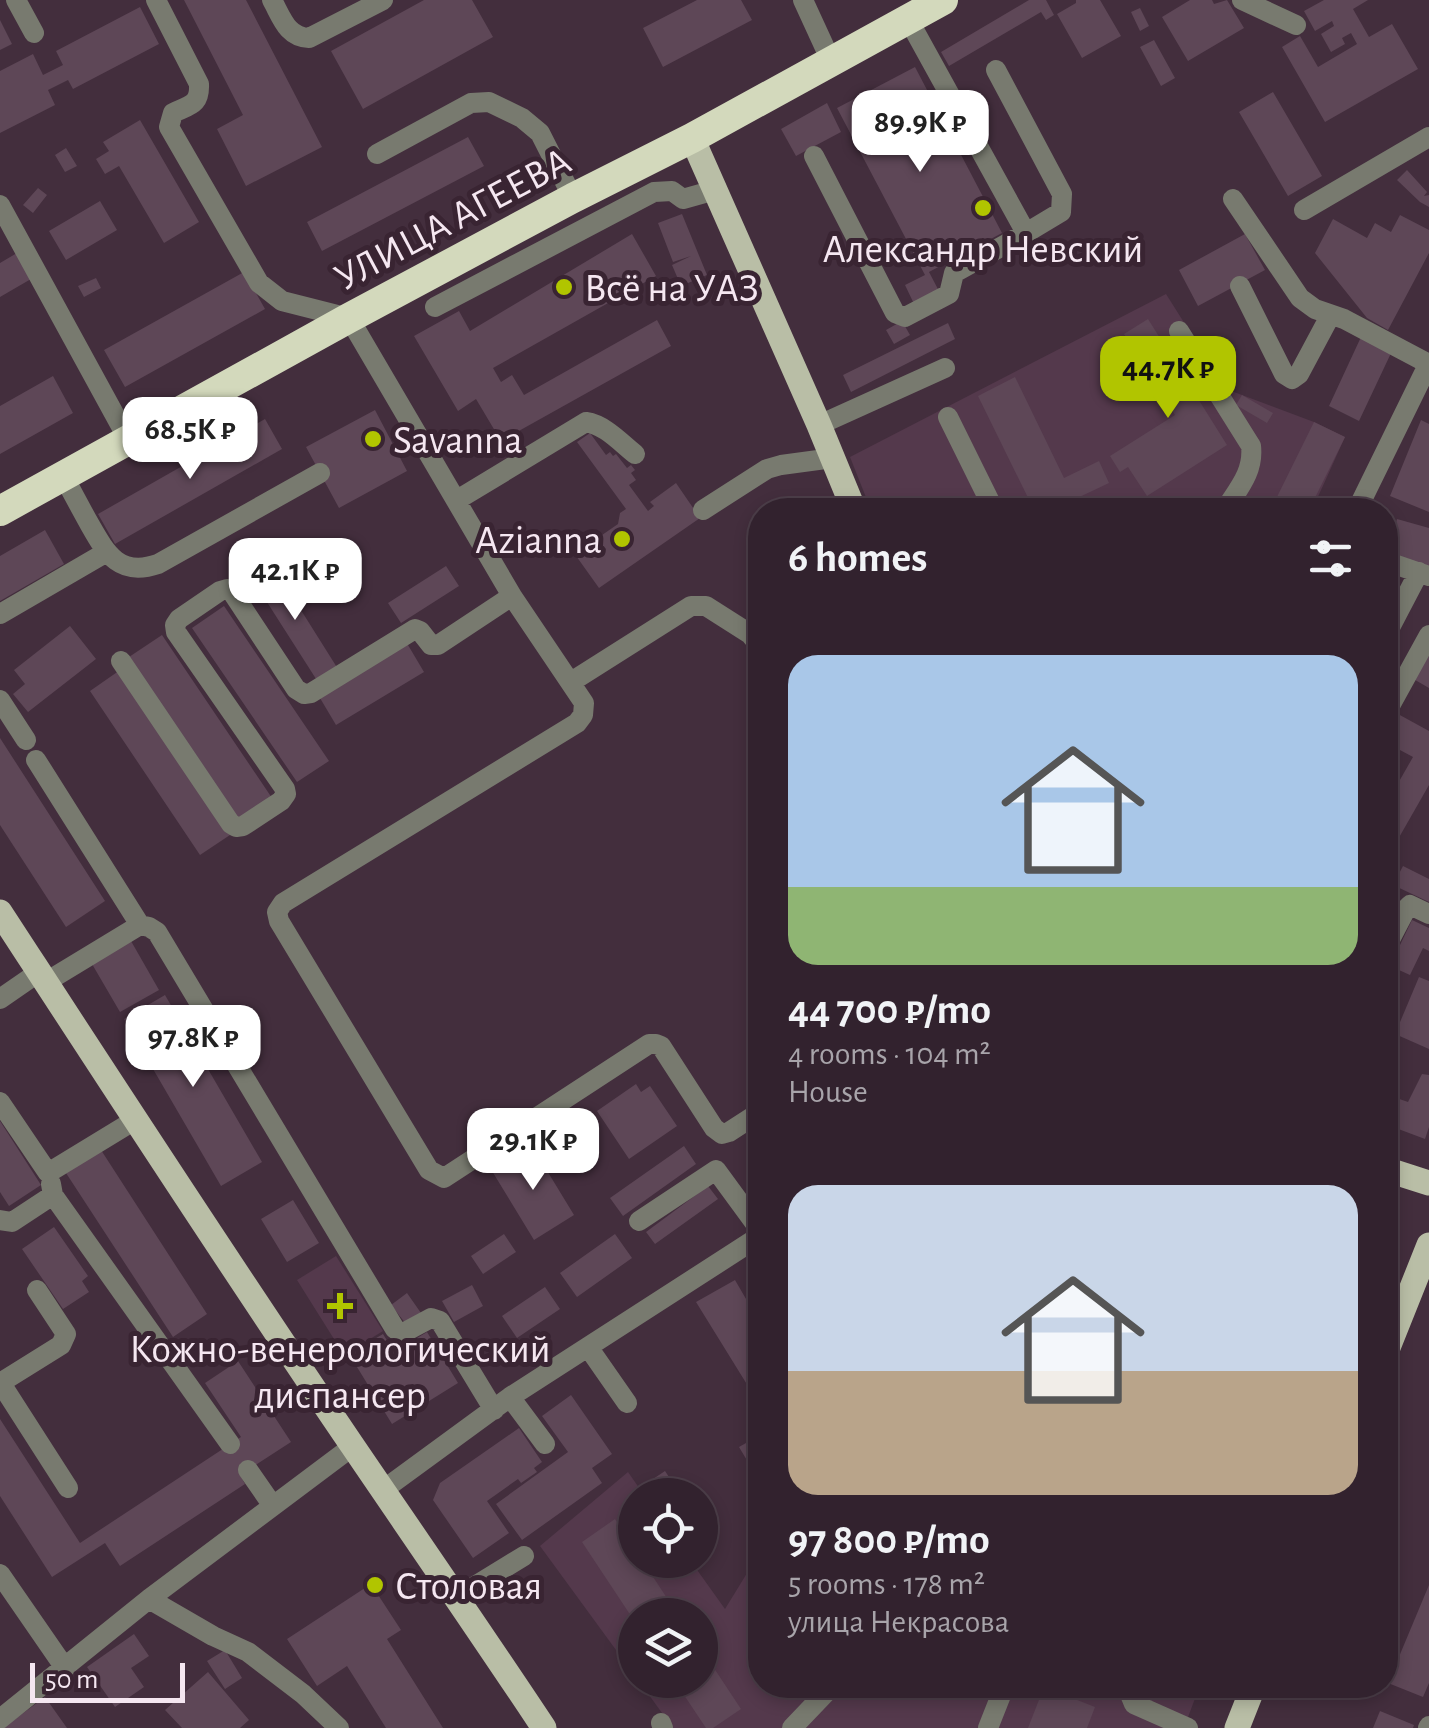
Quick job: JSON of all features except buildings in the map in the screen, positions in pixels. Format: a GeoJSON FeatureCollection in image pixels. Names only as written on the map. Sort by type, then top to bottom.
{"type":"FeatureCollection","features":[{"type":"Feature","properties":{"kind":"highway","name":"УЛИЦА АГЕЕВА"},"geometry":{"type":"LineString","coordinates":[[0,511],[349,318],[692,138],[943,0]]}},
{"type":"Feature","properties":{"kind":"main road"},"geometry":{"type":"LineString","coordinates":[[692,138],[849,498]]}},
{"type":"Feature","properties":{"kind":"main road"},"geometry":{"type":"LineString","coordinates":[[0,912],[135,1120],[544,1728]]}},
{"type":"Feature","properties":{"kind":"main road"},"geometry":{"type":"LineString","coordinates":[[1398,1173],[1429,1184]]}},
{"type":"Feature","properties":{"kind":"main road"},"geometry":{"type":"LineString","coordinates":[[1398,1322],[1429,1246]]}},
{"type":"Feature","properties":{"kind":"main road"},"geometry":{"type":"LineString","coordinates":[[1238,1728],[1249,1698]]}},
{"type":"Feature","properties":{"kind":"street"},"geometry":{"type":"LineString","coordinates":[[16,0],[34,32]]}},
{"type":"Feature","properties":{"kind":"street"},"geometry":{"type":"LineString","coordinates":[[156,0],[199,84],[195,102],[173,113],[170,127],[259,283],[282,300],[349,318],[512,596],[584,703],[583,715],[576,723],[283,903],[277,912],[279,921],[429,1170],[444,1178],[649,1044],[661,1046],[714,1128],[722,1134],[748,1120]]}},
{"type":"Feature","properties":{"kind":"street"},"geometry":{"type":"LineString","coordinates":[[272,0],[289,32],[298,38],[309,38],[383,0]]}},
{"type":"Feature","properties":{"kind":"street"},"geometry":{"type":"LineString","coordinates":[[803,0],[832,61]]}},
{"type":"Feature","properties":{"kind":"street"},"geometry":{"type":"LineString","coordinates":[[1242,0],[1296,25]]}},
{"type":"Feature","properties":{"kind":"street"},"geometry":{"type":"LineString","coordinates":[[908,19],[1026,233]]}},
{"type":"Feature","properties":{"kind":"street"},"geometry":{"type":"LineString","coordinates":[[814,156],[895,313],[905,318],[949,294],[954,273],[1061,212],[1062,194],[996,70]]}},
{"type":"Feature","properties":{"kind":"street"},"geometry":{"type":"LineString","coordinates":[[377,154],[471,104],[489,102],[540,132],[573,198]]}},
{"type":"Feature","properties":{"kind":"street"},"geometry":{"type":"LineString","coordinates":[[1304,210],[1429,137]]}},
{"type":"Feature","properties":{"kind":"street"},"geometry":{"type":"LineString","coordinates":[[435,307],[654,192],[672,191],[682,199],[715,190]]}},
{"type":"Feature","properties":{"kind":"street"},"geometry":{"type":"LineString","coordinates":[[1232,198],[1300,298],[1429,364],[1363,498]]}},
{"type":"Feature","properties":{"kind":"street"},"geometry":{"type":"LineString","coordinates":[[0,205],[129,441]]}},
{"type":"Feature","properties":{"kind":"street"},"geometry":{"type":"LineString","coordinates":[[1240,286],[1284,374],[1292,380],[1330,316]]}},
{"type":"Feature","properties":{"kind":"street"},"geometry":{"type":"LineString","coordinates":[[1179,331],[1251,446],[1252,461],[1233,498]]}},
{"type":"Feature","properties":{"kind":"street"},"geometry":{"type":"LineString","coordinates":[[819,425],[945,368]]}},
{"type":"Feature","properties":{"kind":"street"},"geometry":{"type":"LineString","coordinates":[[948,416],[988,498]]}},
{"type":"Feature","properties":{"kind":"street"},"geometry":{"type":"LineString","coordinates":[[457,500],[586,422],[603,428],[635,454]]}},
{"type":"Feature","properties":{"kind":"street"},"geometry":{"type":"LineString","coordinates":[[703,510],[767,469],[833,458]]}},
{"type":"Feature","properties":{"kind":"street"},"geometry":{"type":"LineString","coordinates":[[63,475],[105,552],[120,563],[147,568],[320,473]]}},
{"type":"Feature","properties":{"kind":"street"},"geometry":{"type":"LineString","coordinates":[[0,614],[105,552]]}},
{"type":"Feature","properties":{"kind":"street"},"geometry":{"type":"LineString","coordinates":[[1398,565],[1424,574],[1398,616]]}},
{"type":"Feature","properties":{"kind":"street"},"geometry":{"type":"LineString","coordinates":[[121,661],[231,824],[243,826],[282,800],[286,789],[176,632],[175,624],[227,589],[296,689],[304,694],[415,628],[431,645],[438,645],[512,596]]}},
{"type":"Feature","properties":{"kind":"street"},"geometry":{"type":"LineString","coordinates":[[571,682],[691,606],[706,606],[748,633]]}},
{"type":"Feature","properties":{"kind":"street"},"geometry":{"type":"LineString","coordinates":[[1398,691],[1429,635]]}},
{"type":"Feature","properties":{"kind":"street"},"geometry":{"type":"LineString","coordinates":[[0,700],[26,740]]}},
{"type":"Feature","properties":{"kind":"street"},"geometry":{"type":"LineString","coordinates":[[36,760],[140,924],[157,932],[395,1329],[403,1332],[431,1318],[440,1321],[502,1404],[545,1444]]}},
{"type":"Feature","properties":{"kind":"street"},"geometry":{"type":"LineString","coordinates":[[1398,924],[1410,905],[1429,914]]}},
{"type":"Feature","properties":{"kind":"street"},"geometry":{"type":"LineString","coordinates":[[0,999],[140,924]]}},
{"type":"Feature","properties":{"kind":"street"},"geometry":{"type":"LineString","coordinates":[[0,1102],[48,1173],[53,1195],[230,1444]]}},
{"type":"Feature","properties":{"kind":"street"},"geometry":{"type":"LineString","coordinates":[[48,1173],[135,1120]]}},
{"type":"Feature","properties":{"kind":"street"},"geometry":{"type":"LineString","coordinates":[[639,1221],[716,1170],[748,1216]]}},
{"type":"Feature","properties":{"kind":"street"},"geometry":{"type":"LineString","coordinates":[[0,1220],[12,1222],[53,1195]]}},
{"type":"Feature","properties":{"kind":"street"},"geometry":{"type":"LineString","coordinates":[[383,1490],[502,1404],[748,1241]]}},
{"type":"Feature","properties":{"kind":"street"},"geometry":{"type":"LineString","coordinates":[[37,1290],[66,1334],[61,1345],[0,1383],[68,1488]]}},
{"type":"Feature","properties":{"kind":"street"},"geometry":{"type":"LineString","coordinates":[[588,1347],[627,1404]]}},
{"type":"Feature","properties":{"kind":"street"},"geometry":{"type":"LineString","coordinates":[[0,1718],[149,1599],[353,1446]]}},
{"type":"Feature","properties":{"kind":"street"},"geometry":{"type":"LineString","coordinates":[[248,1470],[273,1506]]}},
{"type":"Feature","properties":{"kind":"street"},"geometry":{"type":"LineString","coordinates":[[458,1596],[524,1556]]}},
{"type":"Feature","properties":{"kind":"street"},"geometry":{"type":"LineString","coordinates":[[0,1574],[66,1668]]}},
{"type":"Feature","properties":{"kind":"street"},"geometry":{"type":"LineString","coordinates":[[149,1599],[248,1652],[303,1694],[338,1728]]}},
{"type":"Feature","properties":{"kind":"street"},"geometry":{"type":"LineString","coordinates":[[792,1728],[821,1698]]}},
{"type":"Feature","properties":{"kind":"street"},"geometry":{"type":"LineString","coordinates":[[988,1728],[1001,1698]]}},
{"type":"Feature","properties":{"kind":"street"},"geometry":{"type":"LineString","coordinates":[[1132,1698],[1134,1704],[1188,1728]]}},
{"type":"Feature","properties":{"kind":"shaded area"},"geometry":{"type":"Polygon","coordinates":[[[1166,294],[1226,389],[1345,437],[1317,498],[866,498],[850,457],[1166,294]]]}},
{"type":"Feature","properties":{"kind":"shaded area","name":"Кожно-венерологический диспансер"},"geometry":{"type":"Polygon","coordinates":[[[336,1256],[383,1331],[344,1355],[297,1280],[336,1256]]]}},
{"type":"Feature","properties":{"kind":"shaded area"},"geometry":{"type":"Polygon","coordinates":[[[618,1480],[618,1578],[703,1578],[717,1598],[618,1598],[618,1653],[540,1546],[618,1480]]]}},
{"type":"Feature","properties":{"kind":"shaded area"},"geometry":{"type":"Polygon","coordinates":[[[748,1572],[748,1698],[1195,1698],[1184,1728],[673,1728],[651,1698],[718,1698],[718,1599],[725,1609],[748,1572]]]}},
{"type":"Feature","properties":{"kind":"place","name":"Александр Невский"},"geometry":{"type":"Point","coordinates":[983,208]}},
{"type":"Feature","properties":{"kind":"place","name":"Всё на УАЗ"},"geometry":{"type":"Point","coordinates":[564,287]}},
{"type":"Feature","properties":{"kind":"place","name":"Savanna"},"geometry":{"type":"Point","coordinates":[373,439]}},
{"type":"Feature","properties":{"kind":"place","name":"Azianna"},"geometry":{"type":"Point","coordinates":[622,539]}},
{"type":"Feature","properties":{"kind":"place","name":"Кожно-венерологический диспансер"},"geometry":{"type":"Point","coordinates":[340,1306]}},
{"type":"Feature","properties":{"kind":"place","name":"Столовая"},"geometry":{"type":"Point","coordinates":[375,1585]}}]}
